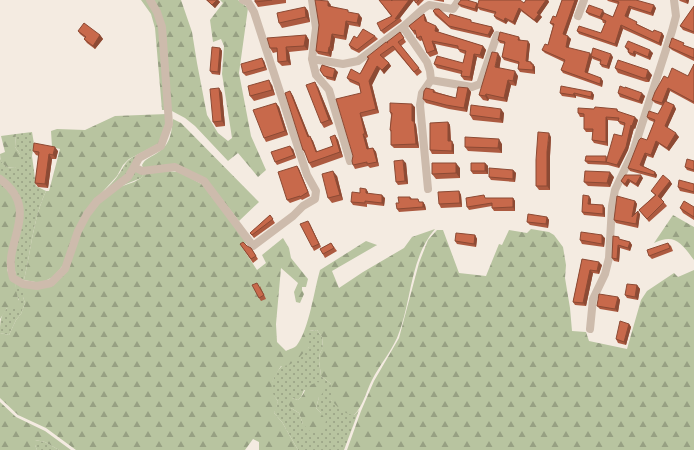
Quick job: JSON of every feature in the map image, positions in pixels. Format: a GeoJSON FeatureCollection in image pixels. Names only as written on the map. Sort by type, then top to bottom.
{"type":"FeatureCollection","features":[{"type":"Feature","properties":{"kind":"street"},"geometry":{"type":"LineString","coordinates":[[0,179],[8,185],[16,196],[21,209],[11,260],[10,269],[13,278],[23,284],[37,286],[51,283],[65,269],[78,231],[87,214],[97,201],[128,177],[139,158],[161,146],[170,124],[162,27],[157,12],[150,0]]}},
{"type":"Feature","properties":{"kind":"street"},"geometry":{"type":"LineString","coordinates":[[134,166],[142,171],[175,167],[204,181],[254,246],[293,216],[303,206],[315,199],[316,191],[307,175],[254,12],[248,2],[243,0]]}},
{"type":"Feature","properties":{"kind":"street"},"geometry":{"type":"LineString","coordinates":[[312,0],[316,28],[312,58],[316,75],[329,90],[350,162]]}},
{"type":"Feature","properties":{"kind":"street"},"geometry":{"type":"LineString","coordinates":[[312,58],[343,64],[358,61],[429,5],[453,9],[458,0]]}},
{"type":"Feature","properties":{"kind":"street"},"geometry":{"type":"LineString","coordinates":[[578,16],[584,0]]}},
{"type":"Feature","properties":{"kind":"street"},"geometry":{"type":"LineString","coordinates":[[590,329],[593,299],[609,258],[612,206],[615,190],[634,152],[672,31],[676,16],[674,0]]}},
{"type":"Feature","properties":{"kind":"street"},"geometry":{"type":"LineString","coordinates":[[403,26],[427,62],[431,80],[422,93],[420,105],[428,189]]}},
{"type":"Feature","properties":{"kind":"street"},"geometry":{"type":"LineString","coordinates":[[431,80],[472,87],[480,84],[497,35]]}},
{"type":"Feature","properties":{"kind":"green space"},"geometry":{"type":"Polygon","coordinates":[[[141,0],[147,0],[156,13],[160,30],[165,110],[162,110],[155,28],[151,14],[141,0]]]}},
{"type":"Feature","properties":{"kind":"green space"},"geometry":{"type":"Polygon","coordinates":[[[154,0],[181,0],[192,32],[207,115],[218,133],[228,141],[232,138],[222,74],[224,46],[221,39],[213,42],[210,20],[223,3],[220,0],[238,0],[248,8],[239,73],[251,136],[266,170],[258,177],[238,153],[228,161],[195,126],[185,118],[170,110],[165,31],[154,0]]]}},
{"type":"Feature","properties":{"kind":"green space"},"geometry":{"type":"Polygon","coordinates":[[[167,114],[167,127],[160,143],[129,159],[123,165],[117,176],[97,198],[64,264],[53,277],[41,283],[24,280],[38,213],[46,191],[49,191],[60,149],[52,147],[51,131],[57,129],[85,130],[115,116],[167,114]]]}},
{"type":"Feature","properties":{"kind":"green space"},"geometry":{"type":"Polygon","coordinates":[[[173,119],[181,123],[259,202],[239,221],[207,180],[184,168],[143,168],[142,165],[144,161],[159,152],[167,144],[173,119]]]}},
{"type":"Feature","properties":{"kind":"green space"},"geometry":{"type":"Polygon","coordinates":[[[32,132],[34,144],[32,156],[36,186],[46,191],[35,224],[24,280],[16,277],[0,177],[0,158],[2,163],[6,166],[15,168],[20,154],[15,147],[16,134],[32,132]]]}},
{"type":"Feature","properties":{"kind":"green space"},"geometry":{"type":"Polygon","coordinates":[[[16,134],[15,147],[20,154],[21,161],[15,168],[11,168],[4,165],[1,160],[0,154],[5,152],[1,136],[16,134]]]}},
{"type":"Feature","properties":{"kind":"green space"},"geometry":{"type":"Polygon","coordinates":[[[137,155],[132,164],[144,174],[141,178],[109,191],[106,189],[117,177],[127,162],[137,155]]]}},
{"type":"Feature","properties":{"kind":"green space"},"geometry":{"type":"Polygon","coordinates":[[[168,171],[178,172],[205,186],[247,242],[242,247],[257,270],[266,263],[262,255],[283,238],[289,248],[291,258],[308,279],[306,287],[302,287],[304,294],[300,303],[296,302],[294,292],[298,283],[281,268],[276,324],[277,342],[286,351],[297,345],[305,329],[320,270],[366,241],[377,245],[332,271],[339,288],[404,248],[412,237],[435,229],[420,254],[406,310],[397,338],[354,415],[344,412],[331,400],[331,384],[321,376],[319,361],[320,353],[323,347],[322,337],[317,330],[309,331],[309,347],[300,357],[289,365],[281,366],[275,375],[272,384],[272,392],[278,401],[274,413],[282,422],[298,450],[259,450],[259,442],[253,439],[245,450],[76,450],[46,428],[18,415],[0,398],[0,333],[9,335],[16,320],[21,314],[25,303],[23,297],[23,286],[56,282],[89,214],[111,190],[134,182],[141,178],[144,174],[168,171]]]}},
{"type":"Feature","properties":{"kind":"green space"},"geometry":{"type":"Polygon","coordinates":[[[0,182],[5,185],[19,210],[7,270],[12,280],[16,283],[20,307],[14,309],[7,308],[0,319],[0,182]]]}},
{"type":"Feature","properties":{"kind":"green space"},"geometry":{"type":"Polygon","coordinates":[[[673,215],[694,227],[694,260],[677,241],[667,239],[654,243],[673,215]]]}},
{"type":"Feature","properties":{"kind":"green space"},"geometry":{"type":"Polygon","coordinates":[[[531,229],[549,232],[554,235],[563,247],[566,265],[565,278],[572,331],[586,332],[589,341],[627,349],[641,300],[647,291],[674,273],[678,277],[694,270],[694,450],[347,450],[374,381],[399,338],[419,263],[428,240],[437,230],[443,230],[459,273],[486,276],[499,244],[502,245],[509,230],[527,233],[531,229]]]}},
{"type":"Feature","properties":{"kind":"green space"},"geometry":{"type":"Polygon","coordinates":[[[16,283],[23,286],[23,297],[25,303],[21,314],[16,320],[9,335],[0,333],[2,316],[9,307],[19,300],[15,290],[16,283]]]}},
{"type":"Feature","properties":{"kind":"green space"},"geometry":{"type":"Polygon","coordinates":[[[317,330],[322,337],[323,348],[320,353],[319,361],[321,376],[331,384],[331,400],[354,415],[359,410],[344,450],[298,450],[282,422],[274,413],[278,401],[270,388],[273,380],[276,373],[285,363],[309,347],[309,331],[317,330]],[[304,390],[298,400],[292,398],[291,408],[299,413],[303,424],[321,413],[316,408],[319,397],[304,390]]]}},
{"type":"Feature","properties":{"kind":"green space"},"geometry":{"type":"Polygon","coordinates":[[[318,382],[324,385],[323,393],[319,397],[316,408],[326,421],[323,430],[312,433],[303,424],[299,413],[291,408],[287,402],[292,398],[298,400],[309,386],[318,382]]]}},
{"type":"Feature","properties":{"kind":"green space"},"geometry":{"type":"Polygon","coordinates":[[[0,402],[16,417],[45,431],[71,450],[59,450],[45,442],[35,440],[37,450],[0,450],[0,402]]]}},
{"type":"Feature","properties":{"kind":"green space"},"geometry":{"type":"Polygon","coordinates":[[[35,440],[45,442],[59,450],[37,450],[35,440]]]}},
{"type":"Feature","properties":{"kind":"building"},"geometry":{"type":"Polygon","coordinates":[[[207,0],[217,0],[212,5],[207,0]]]}},
{"type":"Feature","properties":{"kind":"building"},"geometry":{"type":"Polygon","coordinates":[[[255,0],[272,0],[255,2],[255,0]]]}},
{"type":"Feature","properties":{"kind":"building"},"geometry":{"type":"Polygon","coordinates":[[[315,0],[328,1],[328,6],[359,14],[357,23],[346,21],[344,36],[332,34],[328,53],[316,51],[319,25],[315,0]]]}},
{"type":"Feature","properties":{"kind":"building"},"geometry":{"type":"Polygon","coordinates":[[[379,0],[409,0],[395,19],[399,18],[381,31],[377,23],[392,16],[379,0]]]}},
{"type":"Feature","properties":{"kind":"building"},"geometry":{"type":"Polygon","coordinates":[[[461,0],[477,3],[475,9],[458,4],[461,0]]]}},
{"type":"Feature","properties":{"kind":"building"},"geometry":{"type":"Polygon","coordinates":[[[479,0],[520,0],[524,3],[526,0],[546,0],[537,13],[539,14],[534,20],[519,8],[513,22],[505,18],[504,21],[494,16],[496,12],[477,7],[479,0]]]}},
{"type":"Feature","properties":{"kind":"building"},"geometry":{"type":"Polygon","coordinates":[[[562,0],[575,0],[563,34],[568,36],[566,47],[590,53],[585,72],[601,78],[600,84],[561,70],[565,60],[542,50],[545,44],[548,45],[554,24],[550,23],[553,16],[556,17],[562,0]]]}},
{"type":"Feature","properties":{"kind":"building"},"geometry":{"type":"Polygon","coordinates":[[[612,0],[636,0],[654,5],[651,13],[629,6],[625,16],[637,22],[636,24],[653,32],[654,30],[662,33],[659,43],[621,25],[615,44],[577,31],[579,26],[601,33],[606,21],[601,19],[604,13],[613,17],[619,2],[612,0]]]}},
{"type":"Feature","properties":{"kind":"building"},"geometry":{"type":"Polygon","coordinates":[[[589,5],[603,10],[600,17],[586,12],[589,5]]]}},
{"type":"Feature","properties":{"kind":"building"},"geometry":{"type":"Polygon","coordinates":[[[694,6],[694,32],[680,26],[694,6]]]}},
{"type":"Feature","properties":{"kind":"building"},"geometry":{"type":"Polygon","coordinates":[[[305,7],[306,17],[279,23],[277,13],[305,7]]]}},
{"type":"Feature","properties":{"kind":"building"},"geometry":{"type":"Polygon","coordinates":[[[435,9],[439,9],[449,18],[450,14],[471,20],[471,22],[492,27],[488,35],[449,26],[433,11],[435,9]]]}},
{"type":"Feature","properties":{"kind":"building"},"geometry":{"type":"Polygon","coordinates":[[[424,14],[425,21],[436,26],[435,31],[483,46],[480,55],[474,54],[470,77],[461,76],[462,71],[434,64],[437,56],[463,63],[466,51],[458,49],[458,46],[432,41],[435,50],[427,53],[421,36],[417,38],[415,30],[413,31],[409,26],[424,14]]]}},
{"type":"Feature","properties":{"kind":"building"},"geometry":{"type":"Polygon","coordinates":[[[84,23],[100,35],[93,46],[84,39],[86,37],[78,31],[84,23]]]}},
{"type":"Feature","properties":{"kind":"building"},"geometry":{"type":"Polygon","coordinates":[[[363,29],[375,36],[357,50],[349,45],[354,36],[357,38],[363,29]]]}},
{"type":"Feature","properties":{"kind":"building"},"geometry":{"type":"Polygon","coordinates":[[[400,32],[404,38],[398,42],[419,68],[414,72],[393,46],[380,55],[389,63],[382,70],[377,66],[369,81],[376,109],[360,113],[367,149],[373,148],[377,162],[367,164],[367,162],[353,165],[353,156],[336,99],[361,93],[359,83],[347,78],[351,69],[360,74],[369,58],[367,57],[386,42],[388,43],[387,42],[400,32]]]}},
{"type":"Feature","properties":{"kind":"building"},"geometry":{"type":"Polygon","coordinates":[[[500,32],[519,37],[518,40],[528,41],[526,61],[533,64],[533,70],[518,69],[519,62],[502,57],[505,42],[498,40],[500,32]]]}},
{"type":"Feature","properties":{"kind":"building"},"geometry":{"type":"Polygon","coordinates":[[[306,35],[304,46],[286,47],[287,61],[278,62],[277,48],[270,48],[267,38],[306,35]]]}},
{"type":"Feature","properties":{"kind":"building"},"geometry":{"type":"Polygon","coordinates":[[[672,38],[684,43],[683,45],[694,49],[694,58],[669,47],[672,38]]]}},
{"type":"Feature","properties":{"kind":"building"},"geometry":{"type":"Polygon","coordinates":[[[628,41],[650,50],[648,57],[634,51],[633,54],[628,52],[629,49],[625,47],[628,41]]]}},
{"type":"Feature","properties":{"kind":"building"},"geometry":{"type":"Polygon","coordinates":[[[212,47],[220,48],[218,72],[210,71],[212,47]]]}},
{"type":"Feature","properties":{"kind":"building"},"geometry":{"type":"Polygon","coordinates":[[[593,48],[611,54],[607,66],[600,64],[601,60],[591,56],[593,48]]]}},
{"type":"Feature","properties":{"kind":"building"},"geometry":{"type":"Polygon","coordinates":[[[492,52],[498,53],[495,67],[515,71],[513,81],[508,80],[504,98],[486,94],[485,96],[479,95],[492,52]]]}},
{"type":"Feature","properties":{"kind":"building"},"geometry":{"type":"Polygon","coordinates":[[[262,58],[265,67],[243,73],[241,64],[262,58]]]}},
{"type":"Feature","properties":{"kind":"building"},"geometry":{"type":"Polygon","coordinates":[[[618,60],[648,70],[646,78],[615,68],[618,60]]]}},
{"type":"Feature","properties":{"kind":"building"},"geometry":{"type":"Polygon","coordinates":[[[694,64],[694,102],[668,88],[662,103],[652,100],[664,76],[668,78],[672,68],[688,76],[694,64]]]}},
{"type":"Feature","properties":{"kind":"building"},"geometry":{"type":"Polygon","coordinates":[[[322,65],[335,69],[333,78],[324,76],[320,70],[322,65]]]}},
{"type":"Feature","properties":{"kind":"building"},"geometry":{"type":"Polygon","coordinates":[[[269,80],[272,90],[250,96],[248,86],[269,80]]]}},
{"type":"Feature","properties":{"kind":"building"},"geometry":{"type":"Polygon","coordinates":[[[315,82],[329,120],[321,123],[306,85],[315,82]]]}},
{"type":"Feature","properties":{"kind":"building"},"geometry":{"type":"Polygon","coordinates":[[[561,86],[592,92],[591,97],[574,93],[573,95],[560,93],[561,86]]]}},
{"type":"Feature","properties":{"kind":"building"},"geometry":{"type":"Polygon","coordinates":[[[620,86],[642,93],[639,101],[618,93],[620,86]]]}},
{"type":"Feature","properties":{"kind":"building"},"geometry":{"type":"Polygon","coordinates":[[[458,87],[468,88],[464,108],[423,99],[426,88],[434,90],[433,92],[456,98],[458,87]]]}},
{"type":"Feature","properties":{"kind":"building"},"geometry":{"type":"Polygon","coordinates":[[[219,88],[222,121],[213,122],[210,89],[219,88]]]}},
{"type":"Feature","properties":{"kind":"building"},"geometry":{"type":"Polygon","coordinates":[[[290,91],[308,137],[310,136],[316,152],[333,146],[330,137],[335,135],[340,152],[309,163],[303,150],[285,93],[290,91]]]}},
{"type":"Feature","properties":{"kind":"building"},"geometry":{"type":"Polygon","coordinates":[[[665,101],[674,105],[665,126],[676,133],[667,148],[656,141],[651,155],[645,153],[640,165],[655,172],[654,175],[628,168],[639,140],[641,138],[647,140],[655,120],[647,117],[649,111],[658,114],[665,101]]]}},
{"type":"Feature","properties":{"kind":"building"},"geometry":{"type":"Polygon","coordinates":[[[276,103],[285,131],[264,138],[253,110],[276,103]]]}},
{"type":"Feature","properties":{"kind":"building"},"geometry":{"type":"Polygon","coordinates":[[[390,103],[412,104],[412,121],[414,121],[416,144],[391,145],[390,130],[392,113],[390,112],[390,103]]]}},
{"type":"Feature","properties":{"kind":"building"},"geometry":{"type":"Polygon","coordinates":[[[471,105],[501,109],[500,119],[470,115],[471,105]]]}},
{"type":"Feature","properties":{"kind":"building"},"geometry":{"type":"Polygon","coordinates":[[[595,107],[617,109],[617,111],[635,117],[632,126],[631,125],[626,147],[617,165],[606,162],[614,134],[622,136],[625,123],[618,121],[619,118],[606,117],[606,142],[592,140],[593,129],[584,129],[584,114],[578,113],[578,108],[594,109],[595,107]]]}},
{"type":"Feature","properties":{"kind":"building"},"geometry":{"type":"Polygon","coordinates":[[[448,122],[448,141],[452,141],[452,151],[430,150],[430,123],[448,122]]]}},
{"type":"Feature","properties":{"kind":"building"},"geometry":{"type":"Polygon","coordinates":[[[538,132],[549,133],[547,152],[547,186],[536,186],[538,132]]]}},
{"type":"Feature","properties":{"kind":"building"},"geometry":{"type":"Polygon","coordinates":[[[465,137],[499,139],[498,148],[465,147],[465,137]]]}},
{"type":"Feature","properties":{"kind":"building"},"geometry":{"type":"Polygon","coordinates":[[[34,143],[55,147],[53,155],[49,154],[45,184],[35,183],[39,152],[33,151],[34,143]]]}},
{"type":"Feature","properties":{"kind":"building"},"geometry":{"type":"Polygon","coordinates":[[[290,146],[294,155],[275,162],[271,152],[290,146]]]}},
{"type":"Feature","properties":{"kind":"building"},"geometry":{"type":"Polygon","coordinates":[[[586,156],[606,156],[606,162],[585,161],[586,156]]]}},
{"type":"Feature","properties":{"kind":"building"},"geometry":{"type":"Polygon","coordinates":[[[687,159],[694,161],[694,170],[685,167],[687,159]]]}},
{"type":"Feature","properties":{"kind":"building"},"geometry":{"type":"Polygon","coordinates":[[[403,160],[405,181],[396,182],[394,161],[403,160]]]}},
{"type":"Feature","properties":{"kind":"building"},"geometry":{"type":"Polygon","coordinates":[[[432,163],[456,163],[456,173],[432,174],[432,163]]]}},
{"type":"Feature","properties":{"kind":"building"},"geometry":{"type":"Polygon","coordinates":[[[471,163],[485,163],[485,171],[471,171],[471,163]]]}},
{"type":"Feature","properties":{"kind":"building"},"geometry":{"type":"Polygon","coordinates":[[[297,166],[308,192],[300,197],[287,200],[278,172],[297,166]]]}},
{"type":"Feature","properties":{"kind":"building"},"geometry":{"type":"Polygon","coordinates":[[[489,168],[513,170],[513,179],[489,177],[489,168]]]}},
{"type":"Feature","properties":{"kind":"building"},"geometry":{"type":"Polygon","coordinates":[[[333,171],[340,195],[328,198],[322,174],[333,171]]]}},
{"type":"Feature","properties":{"kind":"building"},"geometry":{"type":"Polygon","coordinates":[[[585,171],[610,172],[607,183],[584,182],[585,171]]]}},
{"type":"Feature","properties":{"kind":"building"},"geometry":{"type":"Polygon","coordinates":[[[625,175],[641,175],[636,184],[628,179],[625,184],[621,181],[625,175]]]}},
{"type":"Feature","properties":{"kind":"building"},"geometry":{"type":"Polygon","coordinates":[[[663,175],[670,181],[658,196],[664,202],[647,219],[639,210],[656,195],[651,191],[663,175]]]}},
{"type":"Feature","properties":{"kind":"building"},"geometry":{"type":"Polygon","coordinates":[[[679,180],[694,184],[694,192],[678,187],[679,180]]]}},
{"type":"Feature","properties":{"kind":"building"},"geometry":{"type":"Polygon","coordinates":[[[360,188],[366,189],[366,193],[382,195],[382,203],[365,201],[365,203],[351,202],[352,192],[360,193],[360,188]]]}},
{"type":"Feature","properties":{"kind":"building"},"geometry":{"type":"Polygon","coordinates":[[[459,191],[460,203],[439,204],[438,192],[459,191]]]}},
{"type":"Feature","properties":{"kind":"building"},"geometry":{"type":"Polygon","coordinates":[[[484,195],[485,198],[513,198],[513,207],[492,208],[492,203],[467,207],[466,198],[484,195]]]}},
{"type":"Feature","properties":{"kind":"building"},"geometry":{"type":"Polygon","coordinates":[[[583,195],[589,196],[588,204],[603,205],[603,214],[582,212],[583,195]]]}},
{"type":"Feature","properties":{"kind":"building"},"geometry":{"type":"Polygon","coordinates":[[[617,196],[635,201],[632,217],[638,211],[636,224],[614,220],[617,196]]]}},
{"type":"Feature","properties":{"kind":"building"},"geometry":{"type":"Polygon","coordinates":[[[398,197],[418,199],[419,202],[423,202],[423,207],[397,209],[396,203],[399,203],[398,197]]]}},
{"type":"Feature","properties":{"kind":"building"},"geometry":{"type":"Polygon","coordinates":[[[684,201],[694,207],[694,217],[680,208],[684,201]]]}},
{"type":"Feature","properties":{"kind":"building"},"geometry":{"type":"Polygon","coordinates":[[[528,214],[547,217],[546,224],[527,222],[528,214]]]}},
{"type":"Feature","properties":{"kind":"building"},"geometry":{"type":"Polygon","coordinates":[[[270,215],[273,219],[252,235],[250,233],[270,215]]]}},
{"type":"Feature","properties":{"kind":"building"},"geometry":{"type":"Polygon","coordinates":[[[308,221],[319,244],[312,247],[300,224],[308,221]]]}},
{"type":"Feature","properties":{"kind":"building"},"geometry":{"type":"Polygon","coordinates":[[[581,232],[602,235],[602,244],[580,240],[581,232]]]}},
{"type":"Feature","properties":{"kind":"building"},"geometry":{"type":"Polygon","coordinates":[[[456,233],[475,235],[474,244],[455,241],[456,233]]]}},
{"type":"Feature","properties":{"kind":"building"},"geometry":{"type":"Polygon","coordinates":[[[613,236],[630,242],[628,248],[618,245],[617,259],[612,258],[613,236]]]}},
{"type":"Feature","properties":{"kind":"building"},"geometry":{"type":"Polygon","coordinates":[[[243,242],[251,248],[256,256],[251,259],[240,244],[243,242]]]}},
{"type":"Feature","properties":{"kind":"building"},"geometry":{"type":"Polygon","coordinates":[[[331,243],[334,248],[323,254],[320,249],[331,243]]]}},
{"type":"Feature","properties":{"kind":"building"},"geometry":{"type":"Polygon","coordinates":[[[668,243],[670,248],[649,256],[647,250],[668,243]]]}},
{"type":"Feature","properties":{"kind":"building"},"geometry":{"type":"Polygon","coordinates":[[[582,259],[599,262],[597,271],[590,270],[583,303],[573,302],[582,259]]]}},
{"type":"Feature","properties":{"kind":"building"},"geometry":{"type":"Polygon","coordinates":[[[257,283],[264,295],[259,298],[252,285],[257,283]]]}},
{"type":"Feature","properties":{"kind":"building"},"geometry":{"type":"Polygon","coordinates":[[[627,284],[637,285],[635,297],[625,295],[627,284]]]}},
{"type":"Feature","properties":{"kind":"building"},"geometry":{"type":"Polygon","coordinates":[[[599,294],[618,297],[615,309],[597,306],[599,294]]]}},
{"type":"Feature","properties":{"kind":"building"},"geometry":{"type":"Polygon","coordinates":[[[620,321],[629,324],[624,342],[616,339],[620,321]]]}}]}
